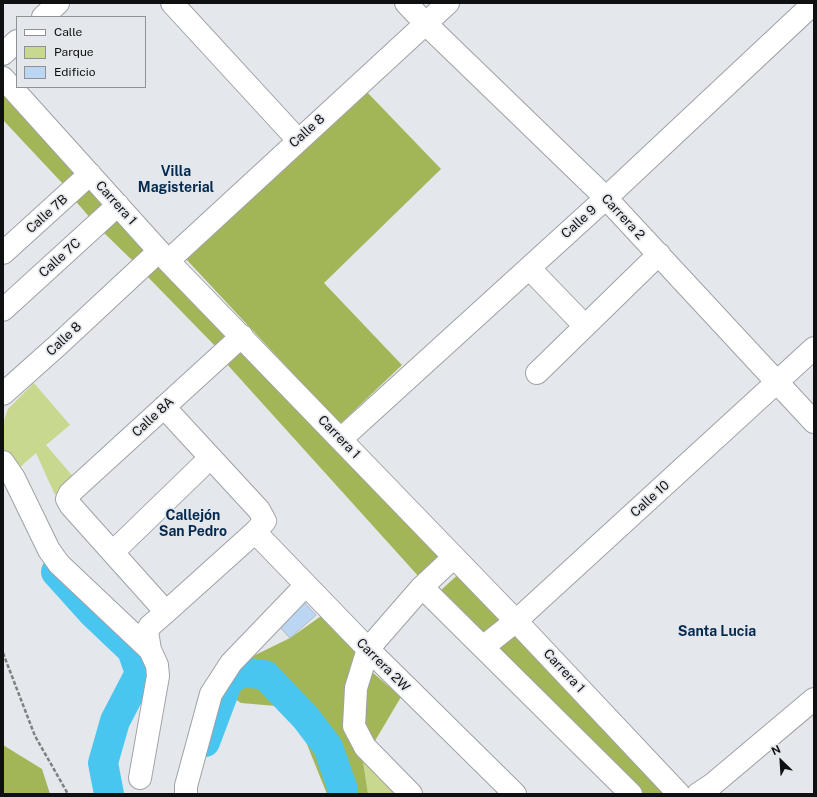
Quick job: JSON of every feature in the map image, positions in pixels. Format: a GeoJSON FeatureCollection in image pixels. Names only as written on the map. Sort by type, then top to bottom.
{"type":"FeatureCollection","features":[{"type":"Feature","properties":{"kind":"street"},"geometry":{"type":"LineString","coordinates":[[44,16],[58,3]]}},
{"type":"Feature","properties":{"kind":"street"},"geometry":{"type":"LineString","coordinates":[[172,3],[298,140]]}},
{"type":"Feature","properties":{"kind":"street","name":"Carrera 2"},"geometry":{"type":"LineString","coordinates":[[406,3],[606,198],[814,422]]}},
{"type":"Feature","properties":{"kind":"street","name":"Calle 8"},"geometry":{"type":"LineString","coordinates":[[3,394],[58,345],[298,140],[448,3]]}},
{"type":"Feature","properties":{"kind":"street","name":"Calle 9"},"geometry":{"type":"LineString","coordinates":[[341,438],[606,198],[814,3]]}},
{"type":"Feature","properties":{"kind":"street"},"geometry":{"type":"LineString","coordinates":[[3,54],[16,42]]}},
{"type":"Feature","properties":{"kind":"street","name":"Carrera 1"},"geometry":{"type":"LineString","coordinates":[[3,78],[163,256],[341,438],[449,562],[516,621],[679,794]]}},
{"type":"Feature","properties":{"kind":"street","name":"Calle 7B"},"geometry":{"type":"LineString","coordinates":[[3,253],[90,174]]}},
{"type":"Feature","properties":{"kind":"street","name":"Calle 7C"},"geometry":{"type":"LineString","coordinates":[[3,310],[118,205]]}},
{"type":"Feature","properties":{"kind":"street"},"geometry":{"type":"LineString","coordinates":[[537,373],[659,254]]}},
{"type":"Feature","properties":{"kind":"street"},"geometry":{"type":"LineString","coordinates":[[529,268],[584,326]]}},
{"type":"Feature","properties":{"kind":"street","name":"Calle 8A"},"geometry":{"type":"LineString","coordinates":[[113,552],[66,499],[70,493],[242,336]]}},
{"type":"Feature","properties":{"kind":"street","name":"Calle 10"},"geometry":{"type":"LineString","coordinates":[[483,647],[516,621],[814,348]]}},
{"type":"Feature","properties":{"kind":"street"},"geometry":{"type":"LineString","coordinates":[[140,778],[158,676],[157,665],[150,650],[147,631],[150,626],[256,532],[265,521],[259,510],[164,407]]}},
{"type":"Feature","properties":{"kind":"street"},"geometry":{"type":"LineString","coordinates":[[166,612],[113,552],[210,458]]}},
{"type":"Feature","properties":{"kind":"street"},"geometry":{"type":"LineString","coordinates":[[3,462],[14,478],[50,550],[59,564],[150,650]]}},
{"type":"Feature","properties":{"kind":"street","name":"Carrera 2W"},"geometry":{"type":"LineString","coordinates":[[256,532],[368,649],[515,794]]}},
{"type":"Feature","properties":{"kind":"street"},"geometry":{"type":"LineString","coordinates":[[411,794],[365,747],[354,726],[356,688],[368,649],[424,585],[449,562]]}},
{"type":"Feature","properties":{"kind":"street"},"geometry":{"type":"LineString","coordinates":[[186,794],[186,786],[211,694],[231,663],[306,585]]}},
{"type":"Feature","properties":{"kind":"street"},"geometry":{"type":"LineString","coordinates":[[424,585],[483,647],[630,794]]}},
{"type":"Feature","properties":{"kind":"street"},"geometry":{"type":"LineString","coordinates":[[698,794],[713,784],[814,699]]}},
{"type":"Feature","properties":{"kind":"path"},"geometry":{"type":"LineString","coordinates":[[3,654],[35,736],[68,794]]}},
{"type":"Feature","properties":{"kind":"green space"},"geometry":{"type":"Polygon","coordinates":[[[3,88],[80,171],[64,185],[3,120],[3,88]]]}},
{"type":"Feature","properties":{"kind":"green space"},"geometry":{"type":"Polygon","coordinates":[[[366,91],[441,169],[324,283],[402,365],[340,424],[186,259],[366,91]]]}},
{"type":"Feature","properties":{"kind":"green space"},"geometry":{"type":"Polygon","coordinates":[[[85,184],[107,206],[92,220],[72,197],[85,184]]]}},
{"type":"Feature","properties":{"kind":"green space"},"geometry":{"type":"Polygon","coordinates":[[[116,217],[148,250],[135,263],[101,230],[116,217]]]}},
{"type":"Feature","properties":{"kind":"green space"},"geometry":{"type":"Polygon","coordinates":[[[159,260],[231,334],[218,349],[144,273],[159,260]]]}},
{"type":"Feature","properties":{"kind":"green space"},"geometry":{"type":"Polygon","coordinates":[[[243,345],[442,553],[420,578],[225,362],[243,345]]]}},
{"type":"Feature","properties":{"kind":"green space"},"geometry":{"type":"Polygon","coordinates":[[[34,383],[70,425],[46,445],[76,480],[55,495],[36,453],[18,469],[3,455],[3,423],[8,409],[34,383]]]}},
{"type":"Feature","properties":{"kind":"green space"},"geometry":{"type":"Polygon","coordinates":[[[463,570],[673,794],[639,794],[440,591],[463,570]]]}},
{"type":"Feature","properties":{"kind":"green space"},"geometry":{"type":"Polygon","coordinates":[[[324,614],[350,633],[357,659],[401,697],[363,761],[368,794],[327,794],[304,737],[276,706],[241,703],[220,689],[239,663],[290,638],[324,614]]]}},
{"type":"Feature","properties":{"kind":"green space"},"geometry":{"type":"Polygon","coordinates":[[[3,745],[42,769],[50,794],[3,794],[3,745]]]}},
{"type":"Feature","properties":{"kind":"green space"},"geometry":{"type":"Polygon","coordinates":[[[365,757],[400,794],[368,794],[363,761],[365,757]]]}},
{"type":"Feature","properties":{"kind":"building"},"geometry":{"type":"Polygon","coordinates":[[[302,600],[316,615],[290,638],[276,623],[302,600]]]}},
{"type":"Feature","properties":{"kind":"waterway"},"geometry":{"type":"LineString","coordinates":[[56,572],[92,612],[132,650],[140,673],[115,721],[103,763],[109,794]]}},
{"type":"Feature","properties":{"kind":"waterway"},"geometry":{"type":"LineString","coordinates":[[205,742],[228,681],[242,672],[265,675],[306,718],[328,747],[343,790],[342,794]]}},
{"type":"Feature","properties":{"kind":"district","name":"Villa Magisterial"},"geometry":{"type":"Point","coordinates":[176,180]}},
{"type":"Feature","properties":{"kind":"district","name":"Callejón San Pedro"},"geometry":{"type":"Point","coordinates":[193,524]}},
{"type":"Feature","properties":{"kind":"district","name":"Santa Lucia"},"geometry":{"type":"Point","coordinates":[717,632]}}]}
